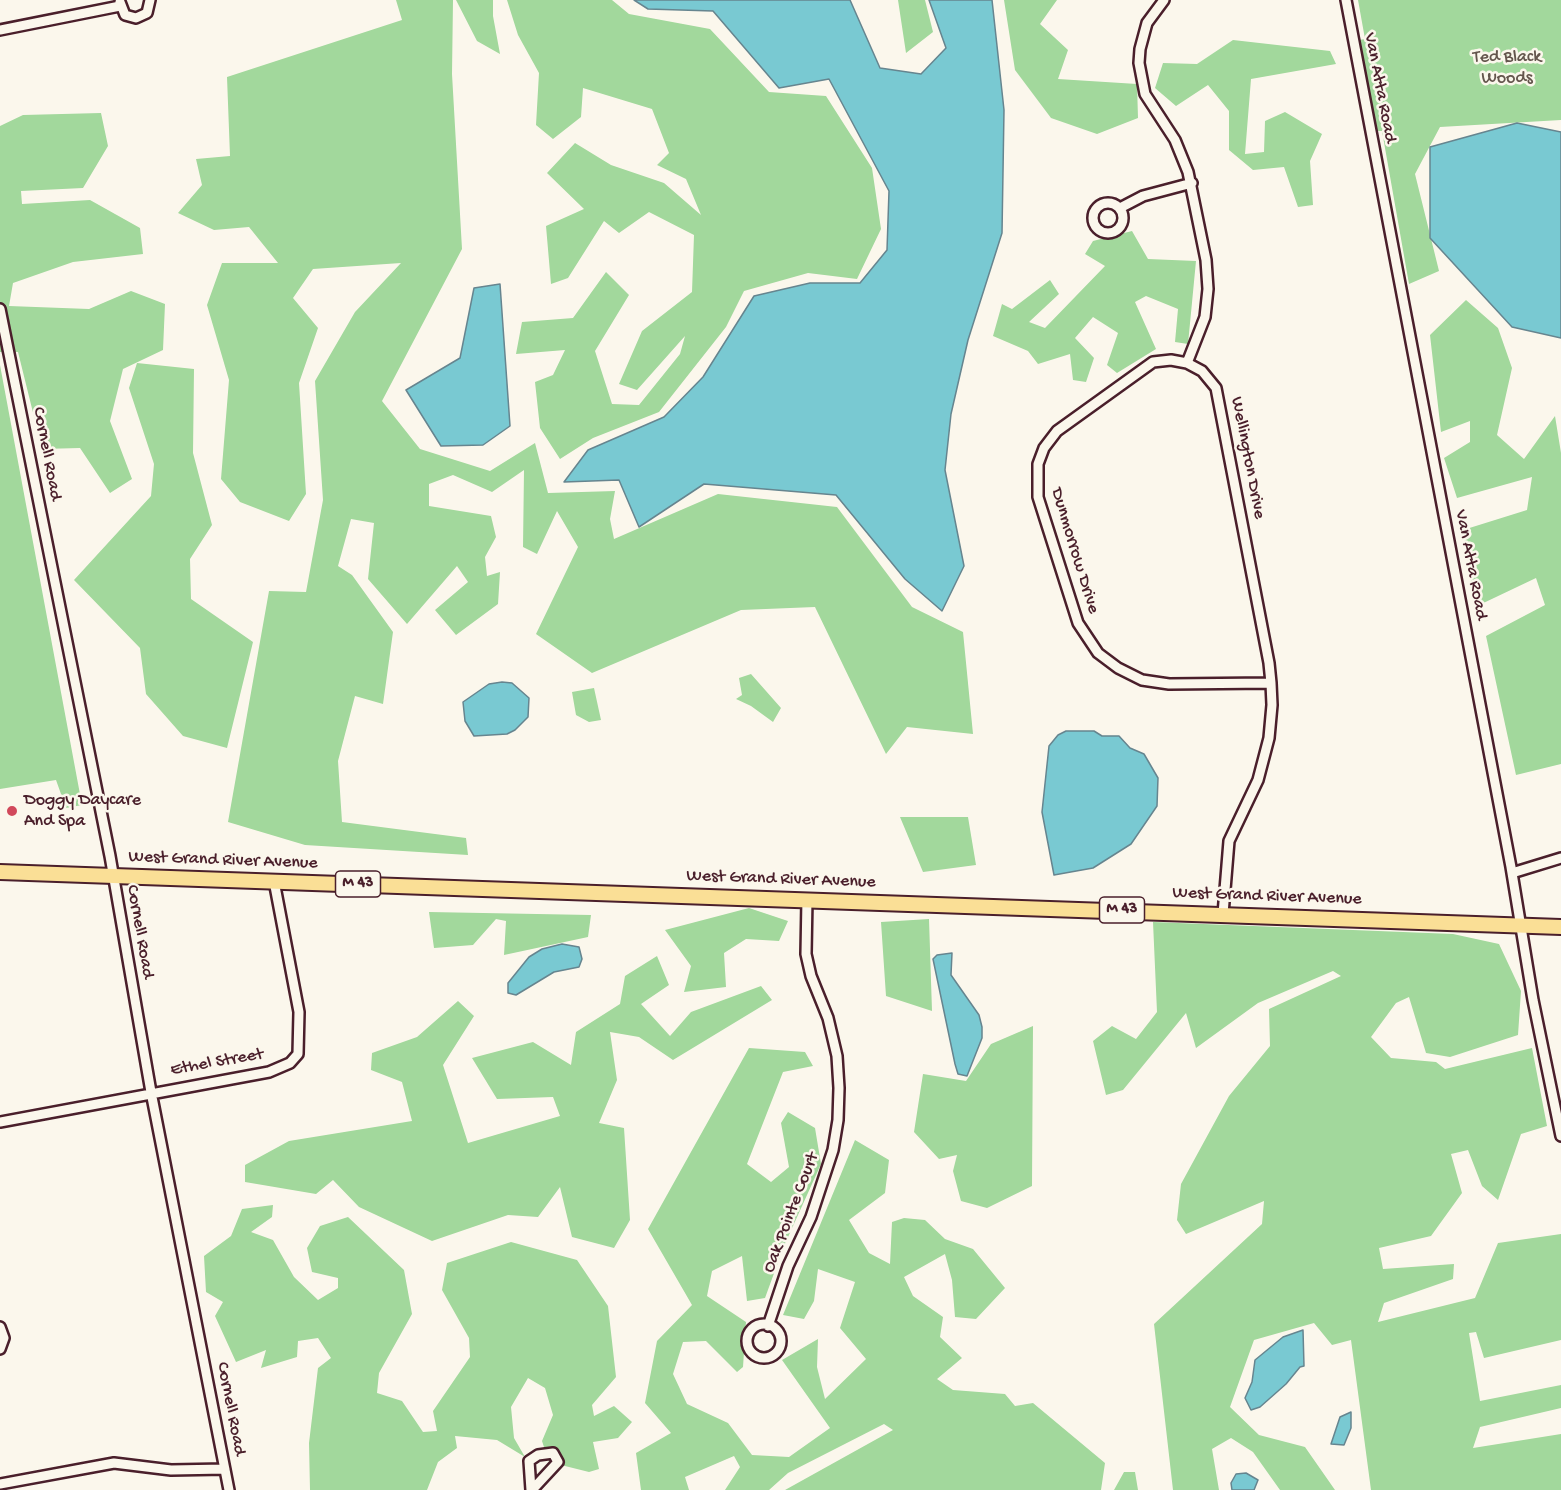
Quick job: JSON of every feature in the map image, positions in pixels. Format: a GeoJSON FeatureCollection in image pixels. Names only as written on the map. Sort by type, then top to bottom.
{"type":"FeatureCollection","features":[{"type":"Feature","properties":{"kind":"main road","name":"West Grand River Avenue"},"geometry":{"type":"LineString","coordinates":[[0,872],[1561,927]]}},
{"type":"Feature","properties":{"kind":"street"},"geometry":{"type":"LineString","coordinates":[[0,30],[120,3],[125,15],[136,18],[147,13],[150,0]]}},
{"type":"Feature","properties":{"kind":"street"},"geometry":{"type":"LineString","coordinates":[[1164,0],[1147,23],[1142,37],[1139,63],[1141,80],[1148,101],[1182,154],[1192,183],[1206,260],[1208,289],[1205,317],[1187,363]]}},
{"type":"Feature","properties":{"kind":"street","name":"Van Atta Road"},"geometry":{"type":"LineString","coordinates":[[1346,0],[1561,1136]]}},
{"type":"Feature","properties":{"kind":"street"},"geometry":{"type":"LineString","coordinates":[[1120,208],[1143,196],[1192,183]]}},
{"type":"Feature","properties":{"kind":"street","name":"Cornell Road"},"geometry":{"type":"LineString","coordinates":[[0,309],[112,875],[151,1092],[229,1490]]}},
{"type":"Feature","properties":{"kind":"street","name":"Dunmorrow Drive"},"geometry":{"type":"LineString","coordinates":[[1187,363],[1165,360],[1144,366],[1057,431],[1044,448],[1038,464],[1038,497],[1078,623],[1093,648],[1104,658],[1142,680],[1168,684],[1271,683]]}},
{"type":"Feature","properties":{"kind":"street","name":"Wellington Drive"},"geometry":{"type":"LineString","coordinates":[[1187,363],[1208,377],[1220,402],[1271,683],[1270,729],[1264,759],[1258,780],[1234,826],[1227,849],[1223,914]]}},
{"type":"Feature","properties":{"kind":"street"},"geometry":{"type":"LineString","coordinates":[[1512,873],[1561,858]]}},
{"type":"Feature","properties":{"kind":"street","name":"Ethel Street"},"geometry":{"type":"LineString","coordinates":[[0,1122],[151,1092],[269,1072],[295,1059],[300,1038],[299,1012],[274,880]]}},
{"type":"Feature","properties":{"kind":"street","name":"Oak Pointe Court"},"geometry":{"type":"LineString","coordinates":[[768,1326],[788,1266],[811,1217],[833,1150],[838,1120],[837,1056],[828,1018],[811,976],[805,946],[807,899]]}},
{"type":"Feature","properties":{"kind":"street"},"geometry":{"type":"LineString","coordinates":[[0,1327],[4,1338],[0,1349]]}},
{"type":"Feature","properties":{"kind":"street"},"geometry":{"type":"LineString","coordinates":[[0,1484],[114,1463],[171,1470],[225,1469]]}},
{"type":"Feature","properties":{"kind":"green space"},"geometry":{"type":"Polygon","coordinates":[[[396,0],[453,0],[452,74],[462,249],[382,401],[420,449],[490,471],[535,443],[548,493],[615,491],[610,519],[614,539],[718,494],[837,507],[912,607],[963,632],[973,734],[907,727],[886,754],[815,607],[741,610],[592,673],[536,634],[578,547],[557,511],[537,554],[523,547],[524,470],[492,492],[453,475],[429,484],[429,506],[491,516],[496,537],[485,557],[487,576],[500,572],[498,604],[456,635],[435,610],[468,582],[457,566],[407,624],[368,579],[374,523],[351,519],[338,566],[352,575],[393,632],[383,704],[355,696],[338,761],[342,822],[466,838],[468,855],[305,845],[228,822],[269,591],[306,592],[323,500],[315,381],[355,312],[401,263],[313,269],[293,298],[318,328],[299,383],[306,494],[289,521],[240,502],[221,479],[229,380],[207,305],[222,263],[278,263],[249,227],[214,230],[178,213],[202,185],[196,159],[230,156],[227,77],[402,20],[396,0]]]}},
{"type":"Feature","properties":{"kind":"green space"},"geometry":{"type":"Polygon","coordinates":[[[456,0],[493,0],[493,16],[500,54],[477,41],[456,0]]]}},
{"type":"Feature","properties":{"kind":"green space"},"geometry":{"type":"Polygon","coordinates":[[[507,0],[612,0],[629,14],[710,29],[769,92],[826,96],[872,168],[881,229],[857,279],[808,273],[744,291],[726,327],[659,412],[593,438],[560,459],[540,428],[535,382],[553,375],[565,350],[516,354],[522,322],[573,318],[606,272],[629,295],[595,351],[612,404],[639,405],[680,354],[685,336],[637,390],[619,384],[642,331],[692,292],[694,235],[649,212],[619,233],[604,221],[568,278],[551,284],[546,226],[584,209],[547,173],[575,143],[611,165],[664,183],[701,215],[686,179],[657,165],[669,153],[652,109],[583,88],[581,117],[553,139],[536,125],[539,73],[518,35],[507,0]]]}},
{"type":"Feature","properties":{"kind":"green space"},"geometry":{"type":"Polygon","coordinates":[[[898,0],[925,0],[933,32],[906,53],[898,0]]]}},
{"type":"Feature","properties":{"kind":"green space"},"geometry":{"type":"Polygon","coordinates":[[[1004,0],[1057,0],[1040,24],[1068,50],[1058,79],[1137,84],[1138,118],[1097,134],[1051,118],[1015,70],[1004,0]]]}},
{"type":"Feature","properties":{"kind":"green space","name":"Ted Black Woods"},"geometry":{"type":"Polygon","coordinates":[[[1358,0],[1561,0],[1561,120],[1440,127],[1415,174],[1439,271],[1409,284],[1382,131],[1376,131],[1365,78],[1359,40],[1365,39],[1358,0]]]}},
{"type":"Feature","properties":{"kind":"green space"},"geometry":{"type":"Polygon","coordinates":[[[1233,40],[1330,51],[1336,64],[1251,79],[1245,154],[1264,152],[1265,121],[1285,112],[1322,134],[1310,161],[1313,205],[1298,207],[1284,167],[1253,170],[1229,150],[1229,111],[1208,85],[1176,106],[1155,88],[1163,63],[1197,64],[1233,40]]]}},
{"type":"Feature","properties":{"kind":"green space"},"geometry":{"type":"Polygon","coordinates":[[[101,113],[108,146],[83,188],[21,191],[22,204],[90,200],[140,228],[143,254],[73,262],[13,283],[9,306],[89,309],[131,291],[165,304],[163,350],[123,369],[110,421],[132,479],[110,493],[80,448],[42,449],[18,352],[0,352],[0,126],[23,115],[101,113]]]}},
{"type":"Feature","properties":{"kind":"green space"},"geometry":{"type":"Polygon","coordinates":[[[1132,231],[1148,259],[1196,261],[1188,344],[1175,342],[1178,309],[1146,296],[1135,302],[1156,349],[1117,373],[1107,365],[1118,333],[1093,317],[1075,338],[1094,358],[1086,382],[1073,380],[1070,354],[1038,364],[1028,351],[993,336],[1002,304],[1012,309],[1050,280],[1059,294],[1029,322],[1045,328],[1105,266],[1085,254],[1093,241],[1132,231]]]}},
{"type":"Feature","properties":{"kind":"green space"},"geometry":{"type":"Polygon","coordinates":[[[1466,300],[1498,328],[1512,368],[1497,435],[1524,459],[1555,416],[1561,453],[1561,764],[1516,775],[1486,636],[1545,605],[1536,578],[1475,607],[1463,530],[1527,510],[1532,477],[1457,498],[1444,458],[1470,442],[1470,421],[1441,432],[1430,335],[1466,300]]]}},
{"type":"Feature","properties":{"kind":"green space"},"geometry":{"type":"Polygon","coordinates":[[[137,363],[194,369],[193,453],[212,525],[190,559],[191,599],[253,642],[227,748],[183,736],[146,694],[140,648],[74,580],[151,496],[154,464],[129,388],[137,363]]]}},
{"type":"Feature","properties":{"kind":"green space"},"geometry":{"type":"Polygon","coordinates":[[[0,365],[82,805],[66,808],[56,780],[0,789],[0,365]]]}},
{"type":"Feature","properties":{"kind":"green space"},"geometry":{"type":"Polygon","coordinates":[[[751,674],[781,708],[773,722],[751,706],[736,699],[742,695],[739,678],[751,674]]]}},
{"type":"Feature","properties":{"kind":"green space"},"geometry":{"type":"Polygon","coordinates":[[[594,688],[601,720],[589,722],[576,715],[572,692],[594,688]]]}},
{"type":"Feature","properties":{"kind":"green space"},"geometry":{"type":"Polygon","coordinates":[[[900,817],[968,817],[976,865],[923,872],[900,817]]]}},
{"type":"Feature","properties":{"kind":"green space"},"geometry":{"type":"Polygon","coordinates":[[[749,908],[788,921],[779,941],[746,939],[724,953],[726,987],[684,992],[691,966],[665,930],[749,908]]]}},
{"type":"Feature","properties":{"kind":"green space"},"geometry":{"type":"Polygon","coordinates":[[[429,912],[591,915],[588,937],[504,955],[506,921],[496,919],[473,945],[434,948],[429,912]]]}},
{"type":"Feature","properties":{"kind":"green space"},"geometry":{"type":"Polygon","coordinates":[[[929,919],[932,1011],[886,996],[881,922],[929,919]]]}},
{"type":"Feature","properties":{"kind":"green space"},"geometry":{"type":"Polygon","coordinates":[[[1153,922],[1453,934],[1499,944],[1521,991],[1518,1035],[1450,1057],[1426,1053],[1409,997],[1396,1003],[1371,1037],[1391,1058],[1436,1062],[1445,1069],[1532,1048],[1547,1126],[1521,1134],[1498,1200],[1482,1186],[1468,1150],[1451,1154],[1462,1193],[1431,1236],[1379,1248],[1383,1269],[1454,1264],[1453,1279],[1384,1303],[1378,1322],[1475,1298],[1498,1243],[1561,1234],[1561,1340],[1484,1358],[1476,1332],[1469,1333],[1480,1401],[1561,1385],[1561,1408],[1480,1427],[1473,1448],[1561,1434],[1561,1490],[1371,1490],[1351,1340],[1332,1345],[1314,1323],[1254,1340],[1230,1407],[1259,1435],[1305,1447],[1335,1490],[1280,1490],[1253,1452],[1231,1438],[1212,1449],[1219,1490],[1173,1490],[1154,1324],[1262,1224],[1264,1201],[1186,1234],[1177,1220],[1181,1184],[1229,1096],[1270,1046],[1269,1009],[1341,976],[1333,971],[1258,1003],[1196,1048],[1186,1013],[1123,1090],[1106,1095],[1093,1041],[1112,1026],[1136,1039],[1157,1012],[1153,922]]]}},
{"type":"Feature","properties":{"kind":"green space"},"geometry":{"type":"Polygon","coordinates":[[[657,956],[669,985],[641,1004],[670,1036],[691,1012],[761,986],[772,1000],[673,1060],[639,1037],[610,1032],[617,1080],[599,1123],[624,1128],[630,1220],[614,1248],[572,1237],[560,1187],[538,1217],[508,1215],[432,1241],[359,1207],[333,1180],[316,1194],[245,1182],[245,1165],[289,1141],[412,1121],[402,1082],[371,1070],[372,1053],[417,1037],[458,1001],[474,1016],[443,1065],[468,1143],[560,1116],[553,1097],[497,1099],[472,1058],[533,1042],[571,1065],[576,1032],[620,1004],[625,976],[657,956]]]}},
{"type":"Feature","properties":{"kind":"green space"},"geometry":{"type":"Polygon","coordinates":[[[1033,1026],[1032,1186],[987,1208],[961,1201],[953,1171],[957,1155],[939,1159],[914,1132],[923,1074],[966,1081],[991,1044],[1033,1026]]]}},
{"type":"Feature","properties":{"kind":"green space"},"geometry":{"type":"Polygon","coordinates":[[[749,1048],[805,1052],[813,1066],[783,1072],[747,1164],[771,1182],[789,1167],[781,1123],[788,1112],[815,1128],[821,1164],[784,1246],[765,1298],[747,1301],[742,1256],[712,1271],[707,1296],[746,1322],[743,1367],[737,1372],[706,1341],[683,1342],[673,1374],[687,1404],[728,1423],[752,1455],[789,1457],[830,1428],[782,1360],[818,1339],[817,1367],[825,1399],[866,1359],[840,1328],[855,1282],[818,1269],[814,1301],[804,1319],[783,1315],[855,1140],[889,1160],[885,1193],[849,1220],[869,1253],[890,1264],[892,1222],[904,1218],[925,1220],[945,1239],[973,1249],[1005,1288],[976,1319],[955,1317],[952,1280],[945,1254],[904,1277],[913,1296],[943,1317],[940,1337],[962,1358],[937,1379],[953,1390],[1005,1394],[1015,1406],[1033,1403],[1105,1463],[1101,1490],[785,1490],[893,1430],[884,1424],[788,1473],[769,1490],[725,1490],[740,1467],[734,1456],[685,1477],[689,1490],[641,1490],[636,1453],[671,1433],[645,1403],[657,1341],[692,1305],[648,1229],[749,1048]]]}},
{"type":"Feature","properties":{"kind":"green space"},"geometry":{"type":"Polygon","coordinates":[[[273,1205],[272,1217],[251,1232],[273,1240],[294,1277],[318,1300],[338,1288],[338,1278],[312,1272],[307,1248],[320,1226],[348,1217],[404,1270],[412,1314],[379,1373],[377,1393],[402,1401],[423,1432],[437,1431],[433,1411],[470,1357],[469,1338],[442,1290],[447,1263],[511,1242],[577,1260],[608,1306],[616,1377],[592,1405],[594,1416],[614,1406],[632,1422],[618,1438],[593,1442],[599,1469],[589,1472],[549,1462],[542,1441],[553,1415],[545,1388],[528,1378],[511,1407],[514,1438],[525,1457],[497,1440],[455,1436],[457,1448],[438,1462],[427,1490],[310,1490],[309,1443],[318,1368],[331,1358],[318,1338],[298,1341],[297,1357],[261,1368],[266,1350],[236,1362],[215,1316],[223,1302],[206,1292],[204,1256],[231,1236],[242,1209],[273,1205]]]}},
{"type":"Feature","properties":{"kind":"green space"},"geometry":{"type":"Polygon","coordinates":[[[1124,1472],[1135,1472],[1138,1490],[1114,1490],[1124,1472]]]}},
{"type":"Feature","properties":{"kind":"water"},"geometry":{"type":"Polygon","coordinates":[[[634,0],[850,0],[880,68],[921,74],[946,48],[929,0],[992,0],[1004,110],[1002,233],[968,340],[951,414],[945,470],[964,566],[942,611],[905,579],[836,495],[704,484],[639,527],[619,480],[564,482],[588,450],[664,417],[703,377],[754,296],[810,283],[860,283],[887,250],[889,191],[829,79],[779,88],[713,11],[648,9],[634,0]]]}},
{"type":"Feature","properties":{"kind":"water"},"geometry":{"type":"Polygon","coordinates":[[[1517,123],[1561,132],[1561,338],[1512,327],[1430,238],[1430,147],[1517,123]]]}},
{"type":"Feature","properties":{"kind":"water"},"geometry":{"type":"Polygon","coordinates":[[[500,284],[510,426],[483,445],[441,446],[406,390],[460,358],[474,288],[500,284]]]}},
{"type":"Feature","properties":{"kind":"water"},"geometry":{"type":"Polygon","coordinates":[[[512,683],[529,698],[528,717],[515,730],[507,734],[474,736],[465,721],[463,702],[489,684],[512,683]]]}},
{"type":"Feature","properties":{"kind":"water"},"geometry":{"type":"Polygon","coordinates":[[[1066,731],[1094,731],[1102,736],[1119,736],[1130,748],[1144,754],[1158,778],[1157,806],[1131,844],[1093,868],[1054,875],[1042,812],[1049,746],[1058,735],[1066,731]]]}},
{"type":"Feature","properties":{"kind":"water"},"geometry":{"type":"Polygon","coordinates":[[[562,944],[579,947],[582,959],[579,967],[554,972],[516,995],[508,993],[508,983],[529,957],[542,949],[562,944]]]}},
{"type":"Feature","properties":{"kind":"water"},"geometry":{"type":"Polygon","coordinates":[[[952,953],[951,975],[979,1015],[982,1027],[982,1038],[967,1076],[958,1074],[955,1064],[933,959],[937,955],[952,953]]]}},
{"type":"Feature","properties":{"kind":"water"},"geometry":{"type":"Polygon","coordinates":[[[1303,1330],[1304,1366],[1300,1367],[1286,1384],[1260,1407],[1251,1410],[1245,1398],[1252,1382],[1255,1360],[1283,1337],[1303,1330]]]}},
{"type":"Feature","properties":{"kind":"water"},"geometry":{"type":"Polygon","coordinates":[[[1351,1412],[1351,1428],[1344,1445],[1331,1444],[1340,1417],[1351,1412]]]}},
{"type":"Feature","properties":{"kind":"water"},"geometry":{"type":"Polygon","coordinates":[[[1246,1473],[1258,1480],[1254,1490],[1232,1490],[1231,1483],[1236,1474],[1246,1473]]]}},
{"type":"Feature","properties":{"kind":"place","name":"Doggy Daycare And Spa"},"geometry":{"type":"Point","coordinates":[12,811]}}]}
